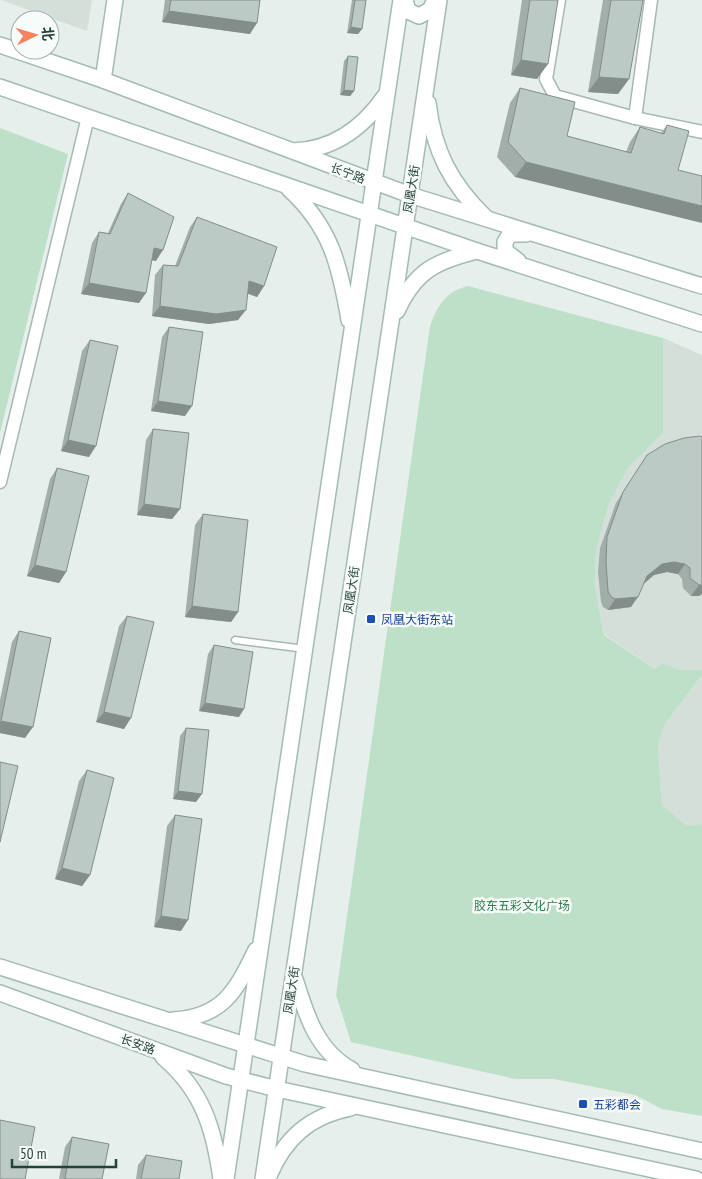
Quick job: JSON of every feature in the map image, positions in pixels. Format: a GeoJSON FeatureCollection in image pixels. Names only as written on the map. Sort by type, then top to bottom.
{"type":"FeatureCollection","features":[{"type":"Feature","properties":{"kind":"main road"},"geometry":{"type":"LineString","coordinates":[[103,80],[115,0]]}},
{"type":"Feature","properties":{"kind":"main road"},"geometry":{"type":"LineString","coordinates":[[403,0],[408,11],[419,16],[430,10],[437,0]]}},
{"type":"Feature","properties":{"kind":"main road"},"geometry":{"type":"LineString","coordinates":[[226,1179],[387,93],[403,0]]}},
{"type":"Feature","properties":{"kind":"main road","name":"凤凰大街"},"geometry":{"type":"LineString","coordinates":[[263,1179],[391,324],[437,0]]}},
{"type":"Feature","properties":{"kind":"main road","name":"长宁路"},"geometry":{"type":"LineString","coordinates":[[0,44],[103,80],[374,183],[702,286]]}},
{"type":"Feature","properties":{"kind":"main road"},"geometry":{"type":"LineString","coordinates":[[426,85],[430,119],[436,146],[449,173],[466,198],[489,220]]}},
{"type":"Feature","properties":{"kind":"main road"},"geometry":{"type":"LineString","coordinates":[[0,87],[477,251],[702,324]]}},
{"type":"Feature","properties":{"kind":"main road"},"geometry":{"type":"LineString","coordinates":[[289,151],[325,146],[344,138],[372,114],[387,93]]}},
{"type":"Feature","properties":{"kind":"main road"},"geometry":{"type":"LineString","coordinates":[[285,185],[302,201],[331,243],[344,291],[351,335]]}},
{"type":"Feature","properties":{"kind":"main road"},"geometry":{"type":"LineString","coordinates":[[527,267],[507,254],[504,247],[505,242],[510,234],[534,234]]}},
{"type":"Feature","properties":{"kind":"main road"},"geometry":{"type":"LineString","coordinates":[[391,324],[402,298],[415,281],[429,268],[444,259],[477,251]]}},
{"type":"Feature","properties":{"kind":"main road"},"geometry":{"type":"LineString","coordinates":[[169,1020],[187,1019],[224,1003],[238,987],[262,938]]}},
{"type":"Feature","properties":{"kind":"main road"},"geometry":{"type":"LineString","coordinates":[[0,966],[282,1056],[365,1077],[702,1151]]}},
{"type":"Feature","properties":{"kind":"main road"},"geometry":{"type":"LineString","coordinates":[[294,974],[314,1033],[338,1063],[365,1077]]}},
{"type":"Feature","properties":{"kind":"main road","name":"长安路"},"geometry":{"type":"LineString","coordinates":[[0,993],[154,1050],[242,1080],[696,1179]]}},
{"type":"Feature","properties":{"kind":"main road"},"geometry":{"type":"LineString","coordinates":[[154,1050],[181,1072],[205,1109],[216,1145],[221,1179]]}},
{"type":"Feature","properties":{"kind":"main road"},"geometry":{"type":"LineString","coordinates":[[267,1179],[289,1140],[313,1120],[335,1111],[359,1107]]}},
{"type":"Feature","properties":{"kind":"street"},"geometry":{"type":"LineString","coordinates":[[559,0],[546,79],[556,96],[635,118],[702,132]]}},
{"type":"Feature","properties":{"kind":"street"},"geometry":{"type":"LineString","coordinates":[[635,118],[651,0]]}},
{"type":"Feature","properties":{"kind":"street"},"geometry":{"type":"LineString","coordinates":[[0,482],[88,117]]}},
{"type":"Feature","properties":{"kind":"lane"},"geometry":{"type":"LineString","coordinates":[[235,640],[305,649]]}},
{"type":"Feature","properties":{"kind":"shaded area"},"geometry":{"type":"Polygon","coordinates":[[[1,0],[92,0],[87,31],[60,21],[60,10],[29,10],[1,0]]]}},
{"type":"Feature","properties":{"kind":"shaded area"},"geometry":{"type":"Polygon","coordinates":[[[663,338],[702,355],[702,670],[680,670],[663,663],[655,669],[604,634],[595,586],[596,551],[609,503],[628,468],[663,433],[663,338]]]}},
{"type":"Feature","properties":{"kind":"shaded area"},"geometry":{"type":"Polygon","coordinates":[[[702,675],[702,824],[687,827],[662,805],[658,745],[665,724],[702,675]]]}},
{"type":"Feature","properties":{"kind":"green space"},"geometry":{"type":"Polygon","coordinates":[[[0,128],[68,154],[0,433],[0,128]]]}},
{"type":"Feature","properties":{"kind":"green space","name":"胶东五彩文化广场"},"geometry":{"type":"Polygon","coordinates":[[[468,286],[663,338],[663,433],[628,468],[609,503],[596,551],[595,586],[604,635],[655,669],[663,663],[680,670],[702,670],[702,675],[665,724],[658,745],[662,805],[687,826],[702,824],[702,1116],[662,1109],[635,1095],[554,1079],[515,1079],[351,1042],[336,995],[430,326],[443,300],[453,292],[468,286]]]}},
{"type":"Feature","properties":{"kind":"building"},"geometry":{"type":"Polygon","coordinates":[[[171,0],[260,0],[257,23],[169,11],[171,0]]]}},
{"type":"Feature","properties":{"kind":"building"},"geometry":{"type":"Polygon","coordinates":[[[355,0],[366,0],[362,29],[351,27],[355,0]]]}},
{"type":"Feature","properties":{"kind":"building"},"geometry":{"type":"Polygon","coordinates":[[[530,0],[558,0],[548,64],[521,60],[530,0]]]}},
{"type":"Feature","properties":{"kind":"building"},"geometry":{"type":"Polygon","coordinates":[[[611,0],[643,0],[629,79],[599,77],[611,0]]]}},
{"type":"Feature","properties":{"kind":"building"},"geometry":{"type":"Polygon","coordinates":[[[348,56],[358,57],[354,91],[344,90],[348,56]]]}},
{"type":"Feature","properties":{"kind":"building"},"geometry":{"type":"Polygon","coordinates":[[[520,88],[575,102],[567,136],[631,153],[640,127],[664,134],[667,125],[689,131],[678,170],[702,176],[702,206],[526,162],[508,142],[520,88]]]}},
{"type":"Feature","properties":{"kind":"building"},"geometry":{"type":"Polygon","coordinates":[[[128,193],[174,217],[163,250],[154,248],[146,293],[89,283],[99,232],[110,234],[128,193]]]}},
{"type":"Feature","properties":{"kind":"building"},"geometry":{"type":"Polygon","coordinates":[[[197,217],[277,247],[264,286],[249,281],[246,310],[216,314],[160,306],[163,265],[178,266],[197,217]]]}},
{"type":"Feature","properties":{"kind":"building"},"geometry":{"type":"Polygon","coordinates":[[[169,327],[203,332],[192,406],[158,401],[169,327]]]}},
{"type":"Feature","properties":{"kind":"building"},"geometry":{"type":"Polygon","coordinates":[[[90,340],[118,346],[96,446],[68,440],[90,340]]]}},
{"type":"Feature","properties":{"kind":"building"},"geometry":{"type":"Polygon","coordinates":[[[153,429],[189,433],[180,509],[144,504],[153,429]]]}},
{"type":"Feature","properties":{"kind":"building"},"geometry":{"type":"Polygon","coordinates":[[[702,437],[702,585],[699,585],[690,578],[690,568],[685,564],[674,562],[662,564],[647,576],[638,597],[615,599],[611,597],[608,591],[606,562],[607,537],[623,492],[647,455],[665,444],[684,438],[702,437]]]}},
{"type":"Feature","properties":{"kind":"building"},"geometry":{"type":"Polygon","coordinates":[[[57,468],[89,476],[66,572],[35,565],[57,468]]]}},
{"type":"Feature","properties":{"kind":"building"},"geometry":{"type":"Polygon","coordinates":[[[203,514],[248,520],[238,612],[192,606],[203,514]]]}},
{"type":"Feature","properties":{"kind":"building"},"geometry":{"type":"Polygon","coordinates":[[[127,616],[154,622],[131,718],[104,712],[127,616]]]}},
{"type":"Feature","properties":{"kind":"building"},"geometry":{"type":"Polygon","coordinates":[[[19,631],[51,638],[33,727],[1,721],[19,631]]]}},
{"type":"Feature","properties":{"kind":"building"},"geometry":{"type":"Polygon","coordinates":[[[214,645],[253,652],[244,709],[205,703],[214,645]]]}},
{"type":"Feature","properties":{"kind":"building"},"geometry":{"type":"Polygon","coordinates":[[[186,728],[209,730],[202,794],[178,791],[186,728]]]}},
{"type":"Feature","properties":{"kind":"building"},"geometry":{"type":"Polygon","coordinates":[[[0,762],[18,766],[0,842],[0,762]]]}},
{"type":"Feature","properties":{"kind":"building"},"geometry":{"type":"Polygon","coordinates":[[[87,770],[114,778],[90,875],[62,868],[87,770]]]}},
{"type":"Feature","properties":{"kind":"building"},"geometry":{"type":"Polygon","coordinates":[[[175,815],[202,819],[188,920],[161,916],[175,815]]]}},
{"type":"Feature","properties":{"kind":"building"},"geometry":{"type":"Polygon","coordinates":[[[0,1120],[35,1127],[25,1179],[0,1179],[0,1120]]]}},
{"type":"Feature","properties":{"kind":"building"},"geometry":{"type":"Polygon","coordinates":[[[72,1137],[109,1144],[102,1179],[65,1179],[72,1137]]]}},
{"type":"Feature","properties":{"kind":"building"},"geometry":{"type":"Polygon","coordinates":[[[146,1155],[182,1161],[179,1179],[141,1179],[146,1155]]]}},
{"type":"Feature","properties":{"kind":"place","name":"凤凰大街东站"},"geometry":{"type":"Point","coordinates":[371,619]}},
{"type":"Feature","properties":{"kind":"place","name":"五彩都会"},"geometry":{"type":"Point","coordinates":[583,1104]}}]}
